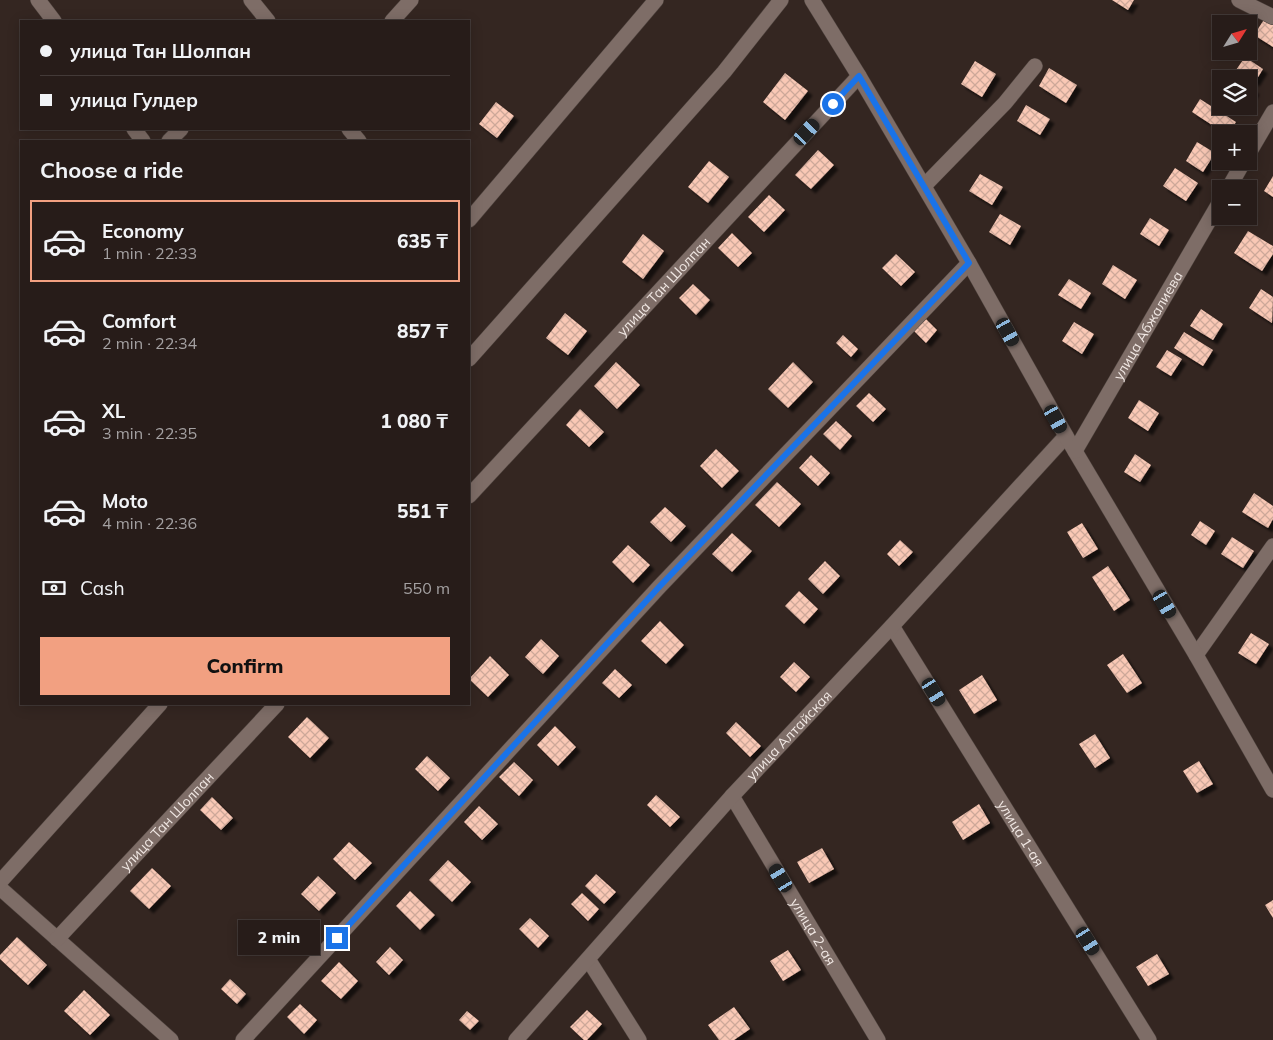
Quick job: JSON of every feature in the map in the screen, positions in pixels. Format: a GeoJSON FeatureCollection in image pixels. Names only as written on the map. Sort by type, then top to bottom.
{"type":"FeatureCollection","features":[{"type":"Feature","properties":{"kind":"street"},"geometry":{"type":"LineString","coordinates":[[38,0],[53,20]]}},
{"type":"Feature","properties":{"kind":"street"},"geometry":{"type":"LineString","coordinates":[[252,0],[267,20]]}},
{"type":"Feature","properties":{"kind":"street"},"geometry":{"type":"LineString","coordinates":[[393,20],[411,0]]}},
{"type":"Feature","properties":{"kind":"street"},"geometry":{"type":"LineString","coordinates":[[470,219],[656,0]]}},
{"type":"Feature","properties":{"kind":"street"},"geometry":{"type":"LineString","coordinates":[[470,357],[724,72],[781,0]]}},
{"type":"Feature","properties":{"kind":"street"},"geometry":{"type":"LineString","coordinates":[[812,0],[969,263],[1075,452],[1196,655],[1273,790]]}},
{"type":"Feature","properties":{"kind":"street"},"geometry":{"type":"LineString","coordinates":[[1239,0],[1273,17]]}},
{"type":"Feature","properties":{"kind":"street"},"geometry":{"type":"LineString","coordinates":[[924,186],[1006,103],[1035,66]]}},
{"type":"Feature","properties":{"kind":"street","name":"улица Тан Шолпан"},"geometry":{"type":"LineString","coordinates":[[470,495],[859,76]]}},
{"type":"Feature","properties":{"kind":"street"},"geometry":{"type":"LineString","coordinates":[[1257,139],[1273,112]]}},
{"type":"Feature","properties":{"kind":"street"},"geometry":{"type":"LineString","coordinates":[[170,140],[180,130]]}},
{"type":"Feature","properties":{"kind":"street"},"geometry":{"type":"LineString","coordinates":[[350,130],[358,140]]}},
{"type":"Feature","properties":{"kind":"street","name":"улица Абжалиева"},"geometry":{"type":"LineString","coordinates":[[1075,452],[1212,216]]}},
{"type":"Feature","properties":{"kind":"street"},"geometry":{"type":"LineString","coordinates":[[243,1040],[660,586],[969,263]]}},
{"type":"Feature","properties":{"kind":"street","name":"улица Алтайская"},"geometry":{"type":"LineString","coordinates":[[516,1040],[732,796],[892,626],[1066,436]]}},
{"type":"Feature","properties":{"kind":"street"},"geometry":{"type":"LineString","coordinates":[[1196,655],[1273,546]]}},
{"type":"Feature","properties":{"kind":"street","name":"улица 1-ая"},"geometry":{"type":"LineString","coordinates":[[892,626],[1149,1040]]}},
{"type":"Feature","properties":{"kind":"street"},"geometry":{"type":"LineString","coordinates":[[0,882],[159,705]]}},
{"type":"Feature","properties":{"kind":"street","name":"улица Тан Шолпан"},"geometry":{"type":"LineString","coordinates":[[57,939],[276,705]]}},
{"type":"Feature","properties":{"kind":"street","name":"улица 2-ая"},"geometry":{"type":"LineString","coordinates":[[732,796],[878,1040]]}},
{"type":"Feature","properties":{"kind":"street"},"geometry":{"type":"LineString","coordinates":[[0,888],[170,1040]]}},
{"type":"Feature","properties":{"kind":"street"},"geometry":{"type":"LineString","coordinates":[[588,959],[638,1040]]}},
{"type":"Feature","properties":{"kind":"building"},"geometry":{"type":"Polygon","coordinates":[[[1112,0],[1134,0],[1128,10],[1112,0]]]}},
{"type":"Feature","properties":{"kind":"building"},"geometry":{"type":"Polygon","coordinates":[[[1265,18],[1273,23],[1273,47],[1258,38],[1258,29],[1265,18]]]}},
{"type":"Feature","properties":{"kind":"building"},"geometry":{"type":"Polygon","coordinates":[[[1243,60],[1250,60],[1263,69],[1257,79],[1257,70],[1236,70],[1243,60]]]}},
{"type":"Feature","properties":{"kind":"building"},"geometry":{"type":"Polygon","coordinates":[[[975,61],[996,74],[982,97],[961,84],[975,61]]]}},
{"type":"Feature","properties":{"kind":"building"},"geometry":{"type":"Polygon","coordinates":[[[1049,68],[1077,85],[1066,103],[1039,86],[1049,68]]]}},
{"type":"Feature","properties":{"kind":"building"},"geometry":{"type":"Polygon","coordinates":[[[785,73],[808,91],[785,120],[763,102],[785,73]]]}},
{"type":"Feature","properties":{"kind":"building"},"geometry":{"type":"Polygon","coordinates":[[[1200,99],[1212,107],[1212,115],[1225,115],[1236,122],[1234,125],[1212,125],[1192,112],[1200,99]]]}},
{"type":"Feature","properties":{"kind":"building"},"geometry":{"type":"Polygon","coordinates":[[[496,102],[514,116],[497,138],[479,124],[496,102]]]}},
{"type":"Feature","properties":{"kind":"building"},"geometry":{"type":"Polygon","coordinates":[[[1026,105],[1050,119],[1040,135],[1017,121],[1026,105]]]}},
{"type":"Feature","properties":{"kind":"building"},"geometry":{"type":"Polygon","coordinates":[[[1197,142],[1212,151],[1212,158],[1203,172],[1186,161],[1197,142]]]}},
{"type":"Feature","properties":{"kind":"building"},"geometry":{"type":"Polygon","coordinates":[[[818,150],[834,165],[811,189],[795,175],[818,150]]]}},
{"type":"Feature","properties":{"kind":"building"},"geometry":{"type":"Polygon","coordinates":[[[709,161],[729,177],[708,203],[688,187],[709,161]]]}},
{"type":"Feature","properties":{"kind":"building"},"geometry":{"type":"Polygon","coordinates":[[[1175,168],[1198,183],[1186,201],[1163,186],[1175,168]]]}},
{"type":"Feature","properties":{"kind":"building"},"geometry":{"type":"Polygon","coordinates":[[[980,174],[1003,187],[992,205],[969,191],[980,174]]]}},
{"type":"Feature","properties":{"kind":"building"},"geometry":{"type":"Polygon","coordinates":[[[1273,176],[1273,197],[1264,191],[1273,176]]]}},
{"type":"Feature","properties":{"kind":"building"},"geometry":{"type":"Polygon","coordinates":[[[769,195],[785,210],[764,232],[748,217],[769,195]]]}},
{"type":"Feature","properties":{"kind":"building"},"geometry":{"type":"Polygon","coordinates":[[[1000,214],[1021,226],[1010,245],[989,232],[1000,214]]]}},
{"type":"Feature","properties":{"kind":"building"},"geometry":{"type":"Polygon","coordinates":[[[1150,218],[1169,230],[1159,246],[1140,234],[1150,218]]]}},
{"type":"Feature","properties":{"kind":"building"},"geometry":{"type":"Polygon","coordinates":[[[1248,231],[1273,246],[1273,254],[1262,271],[1234,253],[1248,231]]]}},
{"type":"Feature","properties":{"kind":"building"},"geometry":{"type":"Polygon","coordinates":[[[732,233],[752,253],[738,267],[718,248],[732,233]]]}},
{"type":"Feature","properties":{"kind":"building"},"geometry":{"type":"Polygon","coordinates":[[[643,234],[664,251],[643,279],[622,262],[643,234]]]}},
{"type":"Feature","properties":{"kind":"building"},"geometry":{"type":"Polygon","coordinates":[[[896,254],[915,272],[901,286],[882,268],[896,254]]]}},
{"type":"Feature","properties":{"kind":"building"},"geometry":{"type":"Polygon","coordinates":[[[1113,265],[1137,280],[1125,299],[1102,284],[1113,265]]]}},
{"type":"Feature","properties":{"kind":"building"},"geometry":{"type":"Polygon","coordinates":[[[1069,279],[1091,293],[1081,309],[1058,295],[1069,279]]]}},
{"type":"Feature","properties":{"kind":"building"},"geometry":{"type":"Polygon","coordinates":[[[693,284],[710,300],[696,315],[679,298],[693,284]]]}},
{"type":"Feature","properties":{"kind":"building"},"geometry":{"type":"Polygon","coordinates":[[[1261,289],[1273,297],[1272,323],[1249,308],[1261,289]]]}},
{"type":"Feature","properties":{"kind":"building"},"geometry":{"type":"Polygon","coordinates":[[[1201,309],[1223,324],[1213,340],[1190,326],[1201,309]]]}},
{"type":"Feature","properties":{"kind":"building"},"geometry":{"type":"Polygon","coordinates":[[[565,313],[587,331],[568,355],[546,338],[565,313]]]}},
{"type":"Feature","properties":{"kind":"building"},"geometry":{"type":"Polygon","coordinates":[[[925,318],[937,330],[926,343],[913,330],[925,318]]]}},
{"type":"Feature","properties":{"kind":"building"},"geometry":{"type":"Polygon","coordinates":[[[1074,322],[1094,334],[1082,354],[1062,341],[1074,322]]]}},
{"type":"Feature","properties":{"kind":"building"},"geometry":{"type":"Polygon","coordinates":[[[1184,332],[1213,350],[1203,366],[1174,348],[1184,332]]]}},
{"type":"Feature","properties":{"kind":"building"},"geometry":{"type":"Polygon","coordinates":[[[843,335],[858,349],[851,357],[836,343],[843,335]]]}},
{"type":"Feature","properties":{"kind":"building"},"geometry":{"type":"Polygon","coordinates":[[[1167,350],[1182,359],[1171,376],[1156,367],[1167,350]]]}},
{"type":"Feature","properties":{"kind":"building"},"geometry":{"type":"Polygon","coordinates":[[[616,362],[640,385],[617,409],[594,386],[616,362]]]}},
{"type":"Feature","properties":{"kind":"building"},"geometry":{"type":"Polygon","coordinates":[[[793,362],[813,382],[788,408],[768,389],[793,362]]]}},
{"type":"Feature","properties":{"kind":"building"},"geometry":{"type":"Polygon","coordinates":[[[869,393],[886,409],[873,422],[856,406],[869,393]]]}},
{"type":"Feature","properties":{"kind":"building"},"geometry":{"type":"Polygon","coordinates":[[[1139,400],[1159,413],[1148,431],[1128,418],[1139,400]]]}},
{"type":"Feature","properties":{"kind":"building"},"geometry":{"type":"Polygon","coordinates":[[[580,409],[604,432],[589,447],[566,425],[580,409]]]}},
{"type":"Feature","properties":{"kind":"building"},"geometry":{"type":"Polygon","coordinates":[[[836,421],[852,436],[840,450],[823,434],[836,421]]]}},
{"type":"Feature","properties":{"kind":"building"},"geometry":{"type":"Polygon","coordinates":[[[716,449],[739,471],[722,488],[700,466],[716,449]]]}},
{"type":"Feature","properties":{"kind":"building"},"geometry":{"type":"Polygon","coordinates":[[[1135,454],[1151,465],[1140,482],[1124,472],[1135,454]]]}},
{"type":"Feature","properties":{"kind":"building"},"geometry":{"type":"Polygon","coordinates":[[[811,455],[830,473],[818,486],[799,468],[811,455]]]}},
{"type":"Feature","properties":{"kind":"building"},"geometry":{"type":"Polygon","coordinates":[[[777,482],[801,504],[779,527],[755,505],[777,482]]]}},
{"type":"Feature","properties":{"kind":"building"},"geometry":{"type":"Polygon","coordinates":[[[1254,493],[1273,506],[1273,519],[1268,528],[1242,512],[1254,493]]]}},
{"type":"Feature","properties":{"kind":"building"},"geometry":{"type":"Polygon","coordinates":[[[665,507],[686,526],[671,542],[650,522],[665,507]]]}},
{"type":"Feature","properties":{"kind":"building"},"geometry":{"type":"Polygon","coordinates":[[[1200,521],[1215,531],[1206,545],[1191,535],[1200,521]]]}},
{"type":"Feature","properties":{"kind":"building"},"geometry":{"type":"Polygon","coordinates":[[[1082,523],[1098,549],[1083,558],[1067,532],[1082,523]]]}},
{"type":"Feature","properties":{"kind":"building"},"geometry":{"type":"Polygon","coordinates":[[[732,533],[752,551],[732,572],[712,554],[732,533]]]}},
{"type":"Feature","properties":{"kind":"building"},"geometry":{"type":"Polygon","coordinates":[[[1232,537],[1254,551],[1243,568],[1221,554],[1232,537]]]}},
{"type":"Feature","properties":{"kind":"building"},"geometry":{"type":"Polygon","coordinates":[[[900,540],[913,552],[899,566],[887,554],[900,540]]]}},
{"type":"Feature","properties":{"kind":"building"},"geometry":{"type":"Polygon","coordinates":[[[628,545],[650,565],[633,583],[612,562],[628,545]]]}},
{"type":"Feature","properties":{"kind":"building"},"geometry":{"type":"Polygon","coordinates":[[[825,561],[840,576],[823,594],[808,579],[825,561]]]}},
{"type":"Feature","properties":{"kind":"building"},"geometry":{"type":"Polygon","coordinates":[[[1108,566],[1130,600],[1114,611],[1092,577],[1108,566]]]}},
{"type":"Feature","properties":{"kind":"building"},"geometry":{"type":"Polygon","coordinates":[[[799,591],[818,609],[804,624],[785,606],[799,591]]]}},
{"type":"Feature","properties":{"kind":"building"},"geometry":{"type":"Polygon","coordinates":[[[660,621],[684,645],[666,664],[641,641],[660,621]]]}},
{"type":"Feature","properties":{"kind":"building"},"geometry":{"type":"Polygon","coordinates":[[[1251,633],[1269,644],[1256,664],[1238,653],[1251,633]]]}},
{"type":"Feature","properties":{"kind":"building"},"geometry":{"type":"Polygon","coordinates":[[[541,639],[559,656],[543,674],[525,657],[541,639]]]}},
{"type":"Feature","properties":{"kind":"building"},"geometry":{"type":"Polygon","coordinates":[[[1123,654],[1142,683],[1127,693],[1107,665],[1123,654]]]}},
{"type":"Feature","properties":{"kind":"building"},"geometry":{"type":"Polygon","coordinates":[[[490,656],[509,675],[488,697],[470,678],[490,656]]]}},
{"type":"Feature","properties":{"kind":"building"},"geometry":{"type":"Polygon","coordinates":[[[794,662],[810,677],[796,692],[780,677],[794,662]]]}},
{"type":"Feature","properties":{"kind":"building"},"geometry":{"type":"Polygon","coordinates":[[[615,669],[632,685],[619,698],[602,683],[615,669]]]}},
{"type":"Feature","properties":{"kind":"building"},"geometry":{"type":"Polygon","coordinates":[[[982,675],[997,700],[974,714],[959,690],[982,675]]]}},
{"type":"Feature","properties":{"kind":"building"},"geometry":{"type":"Polygon","coordinates":[[[307,717],[329,738],[310,758],[288,737],[307,717]]]}},
{"type":"Feature","properties":{"kind":"building"},"geometry":{"type":"Polygon","coordinates":[[[736,722],[761,746],[750,757],[726,733],[736,722]]]}},
{"type":"Feature","properties":{"kind":"building"},"geometry":{"type":"Polygon","coordinates":[[[555,726],[576,747],[558,766],[537,745],[555,726]]]}},
{"type":"Feature","properties":{"kind":"building"},"geometry":{"type":"Polygon","coordinates":[[[1095,734],[1110,758],[1095,768],[1079,744],[1095,734]]]}},
{"type":"Feature","properties":{"kind":"building"},"geometry":{"type":"Polygon","coordinates":[[[427,756],[450,778],[438,791],[415,769],[427,756]]]}},
{"type":"Feature","properties":{"kind":"building"},"geometry":{"type":"Polygon","coordinates":[[[1199,761],[1213,784],[1197,793],[1183,771],[1199,761]]]}},
{"type":"Feature","properties":{"kind":"building"},"geometry":{"type":"Polygon","coordinates":[[[514,762],[533,780],[519,796],[499,777],[514,762]]]}},
{"type":"Feature","properties":{"kind":"building"},"geometry":{"type":"Polygon","coordinates":[[[656,795],[680,817],[670,827],[647,805],[656,795]]]}},
{"type":"Feature","properties":{"kind":"building"},"geometry":{"type":"Polygon","coordinates":[[[212,797],[233,818],[221,830],[200,810],[212,797]]]}},
{"type":"Feature","properties":{"kind":"building"},"geometry":{"type":"Polygon","coordinates":[[[979,804],[990,823],[963,840],[952,822],[979,804]]]}},
{"type":"Feature","properties":{"kind":"building"},"geometry":{"type":"Polygon","coordinates":[[[479,806],[498,824],[482,840],[464,822],[479,806]]]}},
{"type":"Feature","properties":{"kind":"building"},"geometry":{"type":"Polygon","coordinates":[[[349,842],[372,863],[355,880],[333,859],[349,842]]]}},
{"type":"Feature","properties":{"kind":"building"},"geometry":{"type":"Polygon","coordinates":[[[822,848],[834,869],[809,883],[797,862],[822,848]]]}},
{"type":"Feature","properties":{"kind":"building"},"geometry":{"type":"Polygon","coordinates":[[[448,860],[471,882],[452,902],[429,880],[448,860]]]}},
{"type":"Feature","properties":{"kind":"building"},"geometry":{"type":"Polygon","coordinates":[[[152,868],[171,886],[149,909],[130,891],[152,868]]]}},
{"type":"Feature","properties":{"kind":"building"},"geometry":{"type":"Polygon","coordinates":[[[596,874],[616,892],[604,904],[585,886],[596,874]]]}},
{"type":"Feature","properties":{"kind":"building"},"geometry":{"type":"Polygon","coordinates":[[[318,876],[336,893],[319,911],[301,894],[318,876]]]}},
{"type":"Feature","properties":{"kind":"building"},"geometry":{"type":"Polygon","coordinates":[[[410,891],[435,915],[420,930],[396,906],[410,891]]]}},
{"type":"Feature","properties":{"kind":"building"},"geometry":{"type":"Polygon","coordinates":[[[582,893],[599,909],[588,921],[571,904],[582,893]]]}},
{"type":"Feature","properties":{"kind":"building"},"geometry":{"type":"Polygon","coordinates":[[[1273,900],[1273,918],[1265,905],[1273,900]]]}},
{"type":"Feature","properties":{"kind":"building"},"geometry":{"type":"Polygon","coordinates":[[[530,918],[549,936],[538,948],[519,929],[530,918]]]}},
{"type":"Feature","properties":{"kind":"building"},"geometry":{"type":"Polygon","coordinates":[[[17,937],[47,965],[28,985],[0,959],[0,955],[17,937]]]}},
{"type":"Feature","properties":{"kind":"building"},"geometry":{"type":"Polygon","coordinates":[[[390,947],[403,960],[389,975],[376,962],[390,947]]]}},
{"type":"Feature","properties":{"kind":"building"},"geometry":{"type":"Polygon","coordinates":[[[788,950],[801,970],[783,981],[770,961],[788,950]]]}},
{"type":"Feature","properties":{"kind":"building"},"geometry":{"type":"Polygon","coordinates":[[[1157,954],[1169,974],[1148,986],[1136,967],[1157,954]]]}},
{"type":"Feature","properties":{"kind":"building"},"geometry":{"type":"Polygon","coordinates":[[[339,962],[358,981],[341,999],[321,981],[339,962]]]}},
{"type":"Feature","properties":{"kind":"building"},"geometry":{"type":"Polygon","coordinates":[[[230,979],[246,994],[237,1004],[221,989],[230,979]]]}},
{"type":"Feature","properties":{"kind":"building"},"geometry":{"type":"Polygon","coordinates":[[[84,990],[110,1015],[90,1035],[64,1011],[84,990]]]}},
{"type":"Feature","properties":{"kind":"building"},"geometry":{"type":"Polygon","coordinates":[[[300,1004],[317,1020],[304,1034],[287,1017],[300,1004]]]}},
{"type":"Feature","properties":{"kind":"building"},"geometry":{"type":"Polygon","coordinates":[[[734,1007],[750,1029],[734,1040],[719,1040],[708,1025],[734,1007]]]}},
{"type":"Feature","properties":{"kind":"building"},"geometry":{"type":"Polygon","coordinates":[[[587,1010],[602,1024],[587,1040],[584,1040],[570,1027],[587,1010]]]}},
{"type":"Feature","properties":{"kind":"building"},"geometry":{"type":"Polygon","coordinates":[[[467,1011],[479,1021],[470,1030],[459,1020],[467,1011]]]}},
{"type":"Feature","properties":{"kind":"route"},"geometry":{"type":"LineString","coordinates":[[337,938],[660,586],[969,263],[859,76],[833,104]]}}]}
